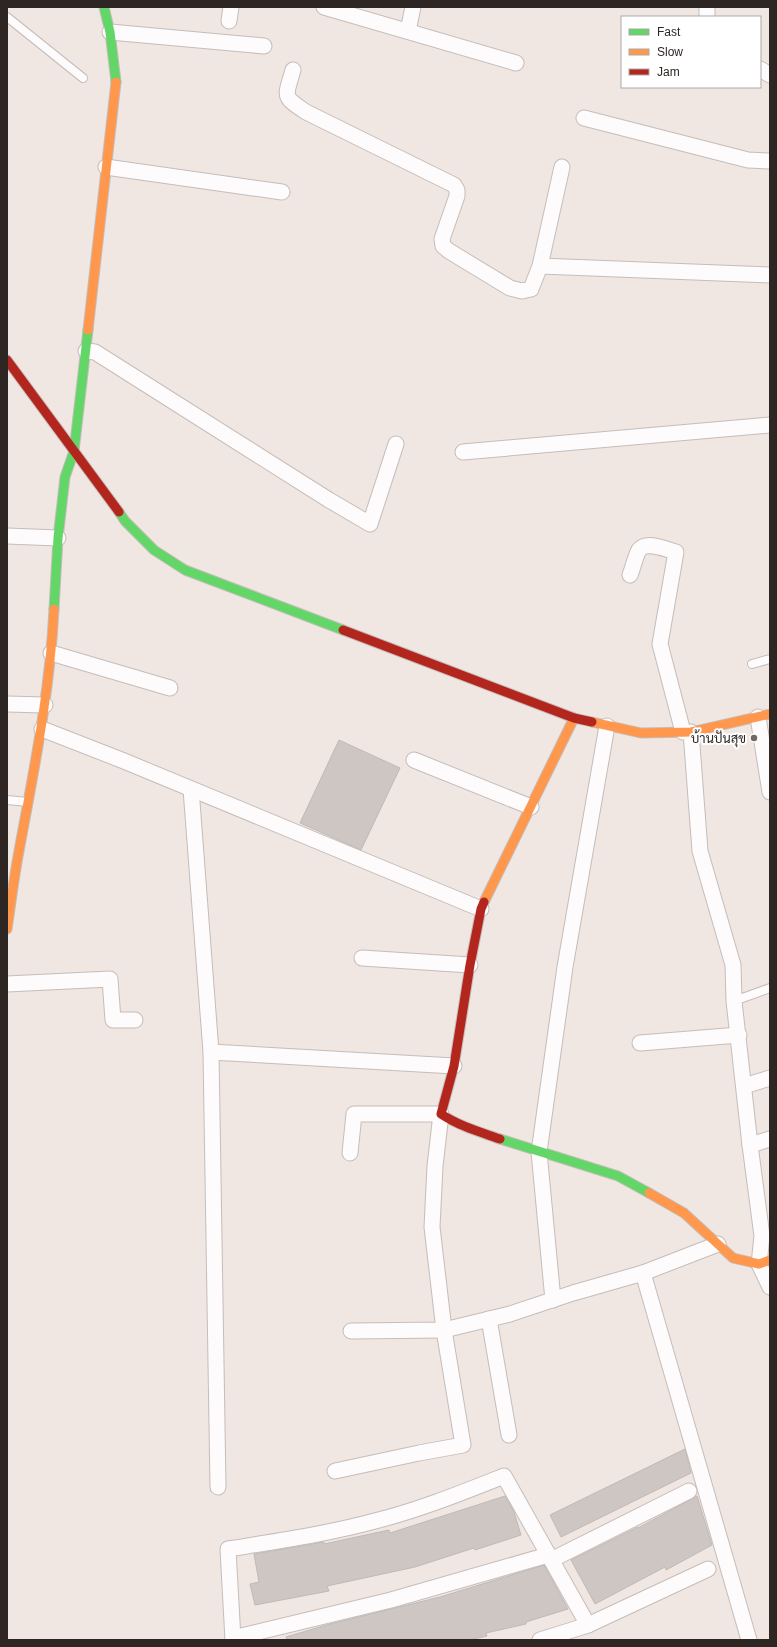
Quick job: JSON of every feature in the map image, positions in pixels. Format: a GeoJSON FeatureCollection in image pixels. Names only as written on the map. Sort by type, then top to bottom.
{"type":"FeatureCollection","features":[{"type":"Feature","properties":{"kind":"street"},"geometry":{"type":"LineString","coordinates":[[7,929],[19,851],[30,802],[45,706],[51,653],[58,538],[65,477],[74,451],[116,78],[110,32],[104,7]]}},
{"type":"Feature","properties":{"kind":"street"},"geometry":{"type":"LineString","coordinates":[[324,7],[516,63]]}},
{"type":"Feature","properties":{"kind":"street"},"geometry":{"type":"LineString","coordinates":[[408,31],[413,7]]}},
{"type":"Feature","properties":{"kind":"street"},"geometry":{"type":"LineString","coordinates":[[110,32],[264,46]]}},
{"type":"Feature","properties":{"kind":"street"},"geometry":{"type":"LineString","coordinates":[[293,70],[287,92],[287,98],[290,101],[306,112],[454,185],[457,190],[457,196],[442,239],[443,246],[510,288],[522,291],[531,288],[540,266],[562,166]]}},
{"type":"Feature","properties":{"kind":"street"},"geometry":{"type":"LineString","coordinates":[[761,70],[770,75]]}},
{"type":"Feature","properties":{"kind":"street"},"geometry":{"type":"LineString","coordinates":[[584,118],[748,160],[770,160]]}},
{"type":"Feature","properties":{"kind":"street"},"geometry":{"type":"LineString","coordinates":[[106,167],[282,192]]}},
{"type":"Feature","properties":{"kind":"street"},"geometry":{"type":"LineString","coordinates":[[540,266],[770,275]]}},
{"type":"Feature","properties":{"kind":"street"},"geometry":{"type":"LineString","coordinates":[[86,351],[95,352],[329,500],[370,524],[396,444]]}},
{"type":"Feature","properties":{"kind":"street"},"geometry":{"type":"LineString","coordinates":[[7,360],[125,522],[154,550],[185,570],[574,718],[641,733],[687,732],[764,716],[770,792]]}},
{"type":"Feature","properties":{"kind":"street"},"geometry":{"type":"LineString","coordinates":[[464,452],[770,425]]}},
{"type":"Feature","properties":{"kind":"street"},"geometry":{"type":"LineString","coordinates":[[7,536],[58,538]]}},
{"type":"Feature","properties":{"kind":"street"},"geometry":{"type":"LineString","coordinates":[[630,575],[639,550],[644,547],[650,546],[676,552],[660,644],[687,732],[700,851],[733,965],[734,1001],[739,1035],[750,1145],[764,1262],[770,1287]]}},
{"type":"Feature","properties":{"kind":"street"},"geometry":{"type":"LineString","coordinates":[[51,653],[170,688]]}},
{"type":"Feature","properties":{"kind":"street"},"geometry":{"type":"LineString","coordinates":[[7,704],[45,706]]}},
{"type":"Feature","properties":{"kind":"street"},"geometry":{"type":"LineString","coordinates":[[335,1471],[463,1445],[444,1330],[432,1227],[435,1166],[441,1114],[454,1066],[470,965],[481,909],[574,718]]}},
{"type":"Feature","properties":{"kind":"street"},"geometry":{"type":"LineString","coordinates":[[553,1300],[540,1152],[565,967],[607,726]]}},
{"type":"Feature","properties":{"kind":"street"},"geometry":{"type":"LineString","coordinates":[[42,729],[481,909]]}},
{"type":"Feature","properties":{"kind":"street"},"geometry":{"type":"LineString","coordinates":[[414,760],[531,807]]}},
{"type":"Feature","properties":{"kind":"street"},"geometry":{"type":"LineString","coordinates":[[191,789],[211,1052],[218,1487]]}},
{"type":"Feature","properties":{"kind":"street"},"geometry":{"type":"LineString","coordinates":[[362,958],[470,965]]}},
{"type":"Feature","properties":{"kind":"street"},"geometry":{"type":"LineString","coordinates":[[7,984],[110,979],[113,1020],[135,1020]]}},
{"type":"Feature","properties":{"kind":"street"},"geometry":{"type":"LineString","coordinates":[[640,1043],[739,1035]]}},
{"type":"Feature","properties":{"kind":"street"},"geometry":{"type":"LineString","coordinates":[[211,1052],[454,1066]]}},
{"type":"Feature","properties":{"kind":"street"},"geometry":{"type":"LineString","coordinates":[[744,1086],[770,1078]]}},
{"type":"Feature","properties":{"kind":"street"},"geometry":{"type":"LineString","coordinates":[[350,1153],[354,1114],[441,1114],[466,1127],[618,1176],[684,1213],[733,1258],[764,1262]]}},
{"type":"Feature","properties":{"kind":"street"},"geometry":{"type":"LineString","coordinates":[[750,1145],[770,1139]]}},
{"type":"Feature","properties":{"kind":"street"},"geometry":{"type":"LineString","coordinates":[[351,1331],[444,1330],[510,1314],[643,1273],[718,1244]]}},
{"type":"Feature","properties":{"kind":"street"},"geometry":{"type":"LineString","coordinates":[[643,1273],[749,1640]]}},
{"type":"Feature","properties":{"kind":"street"},"geometry":{"type":"LineString","coordinates":[[489,1319],[509,1435]]}},
{"type":"Feature","properties":{"kind":"street"},"geometry":{"type":"LineString","coordinates":[[588,1625],[550,1558],[504,1476],[440,1501],[374,1521],[228,1549],[233,1639],[391,1600],[550,1558],[689,1491]]}},
{"type":"Feature","properties":{"kind":"street"},"geometry":{"type":"LineString","coordinates":[[540,1640],[588,1625],[708,1568]]}},
{"type":"Feature","properties":{"kind":"lane"},"geometry":{"type":"LineString","coordinates":[[7,17],[83,78]]}},
{"type":"Feature","properties":{"kind":"lane"},"geometry":{"type":"LineString","coordinates":[[752,664],[770,659]]}},
{"type":"Feature","properties":{"kind":"lane"},"geometry":{"type":"LineString","coordinates":[[7,800],[30,802]]}},
{"type":"Feature","properties":{"kind":"lane"},"geometry":{"type":"LineString","coordinates":[[734,1001],[770,988]]}},
{"type":"Feature","properties":{"kind":"building"},"geometry":{"type":"Polygon","coordinates":[[[339,740],[400,768],[361,850],[300,823],[339,740]]]}},
{"type":"Feature","properties":{"kind":"building"},"geometry":{"type":"Polygon","coordinates":[[[685,1449],[691,1473],[561,1537],[550,1515],[685,1449]]]}},
{"type":"Feature","properties":{"kind":"building"},"geometry":{"type":"Polygon","coordinates":[[[505,1496],[514,1512],[521,1535],[415,1567],[327,1586],[329,1591],[255,1605],[250,1584],[259,1582],[254,1554],[324,1542],[324,1544],[389,1530],[390,1533],[505,1496]]]}},
{"type":"Feature","properties":{"kind":"building"},"geometry":{"type":"Polygon","coordinates":[[[697,1496],[712,1545],[666,1570],[665,1567],[595,1604],[571,1560],[638,1528],[697,1496]]]}},
{"type":"Feature","properties":{"kind":"building"},"geometry":{"type":"Polygon","coordinates":[[[544,1565],[568,1609],[526,1622],[526,1624],[486,1633],[487,1636],[469,1640],[287,1640],[286,1637],[330,1624],[440,1597],[544,1565]]]}},
{"type":"Feature","properties":{"kind":"traffic: fast"},"geometry":{"type":"LineString","coordinates":[[104,7],[110,32],[116,82]]}},
{"type":"Feature","properties":{"kind":"traffic: fast"},"geometry":{"type":"LineString","coordinates":[[54,609],[58,538],[65,477],[74,451],[88,330]]}},
{"type":"Feature","properties":{"kind":"traffic: fast"},"geometry":{"type":"LineString","coordinates":[[119,512],[125,521],[154,550],[185,570],[343,630]]}},
{"type":"Feature","properties":{"kind":"traffic: fast"},"geometry":{"type":"LineString","coordinates":[[500,1139],[618,1176],[649,1193]]}},
{"type":"Feature","properties":{"kind":"traffic: slow"},"geometry":{"type":"LineString","coordinates":[[88,330],[116,82]]}},
{"type":"Feature","properties":{"kind":"traffic: slow"},"geometry":{"type":"LineString","coordinates":[[7,929],[45,700],[54,609]]}},
{"type":"Feature","properties":{"kind":"traffic: slow"},"geometry":{"type":"LineString","coordinates":[[592,722],[641,733],[691,732],[770,714]]}},
{"type":"Feature","properties":{"kind":"traffic: slow"},"geometry":{"type":"LineString","coordinates":[[484,902],[574,718]]}},
{"type":"Feature","properties":{"kind":"traffic: slow"},"geometry":{"type":"LineString","coordinates":[[649,1193],[684,1213],[733,1258],[759,1264],[770,1260]]}},
{"type":"Feature","properties":{"kind":"traffic: jam"},"geometry":{"type":"LineString","coordinates":[[7,360],[119,512]]}},
{"type":"Feature","properties":{"kind":"traffic: jam"},"geometry":{"type":"LineString","coordinates":[[343,630],[574,718],[592,722]]}},
{"type":"Feature","properties":{"kind":"traffic: jam"},"geometry":{"type":"LineString","coordinates":[[484,902],[481,909],[470,965],[454,1066],[441,1114],[462,1125],[500,1139]]}},
{"type":"Feature","properties":{"kind":"place","name":"บ้านปันสุข"},"geometry":{"type":"Point","coordinates":[754,738]}}]}
